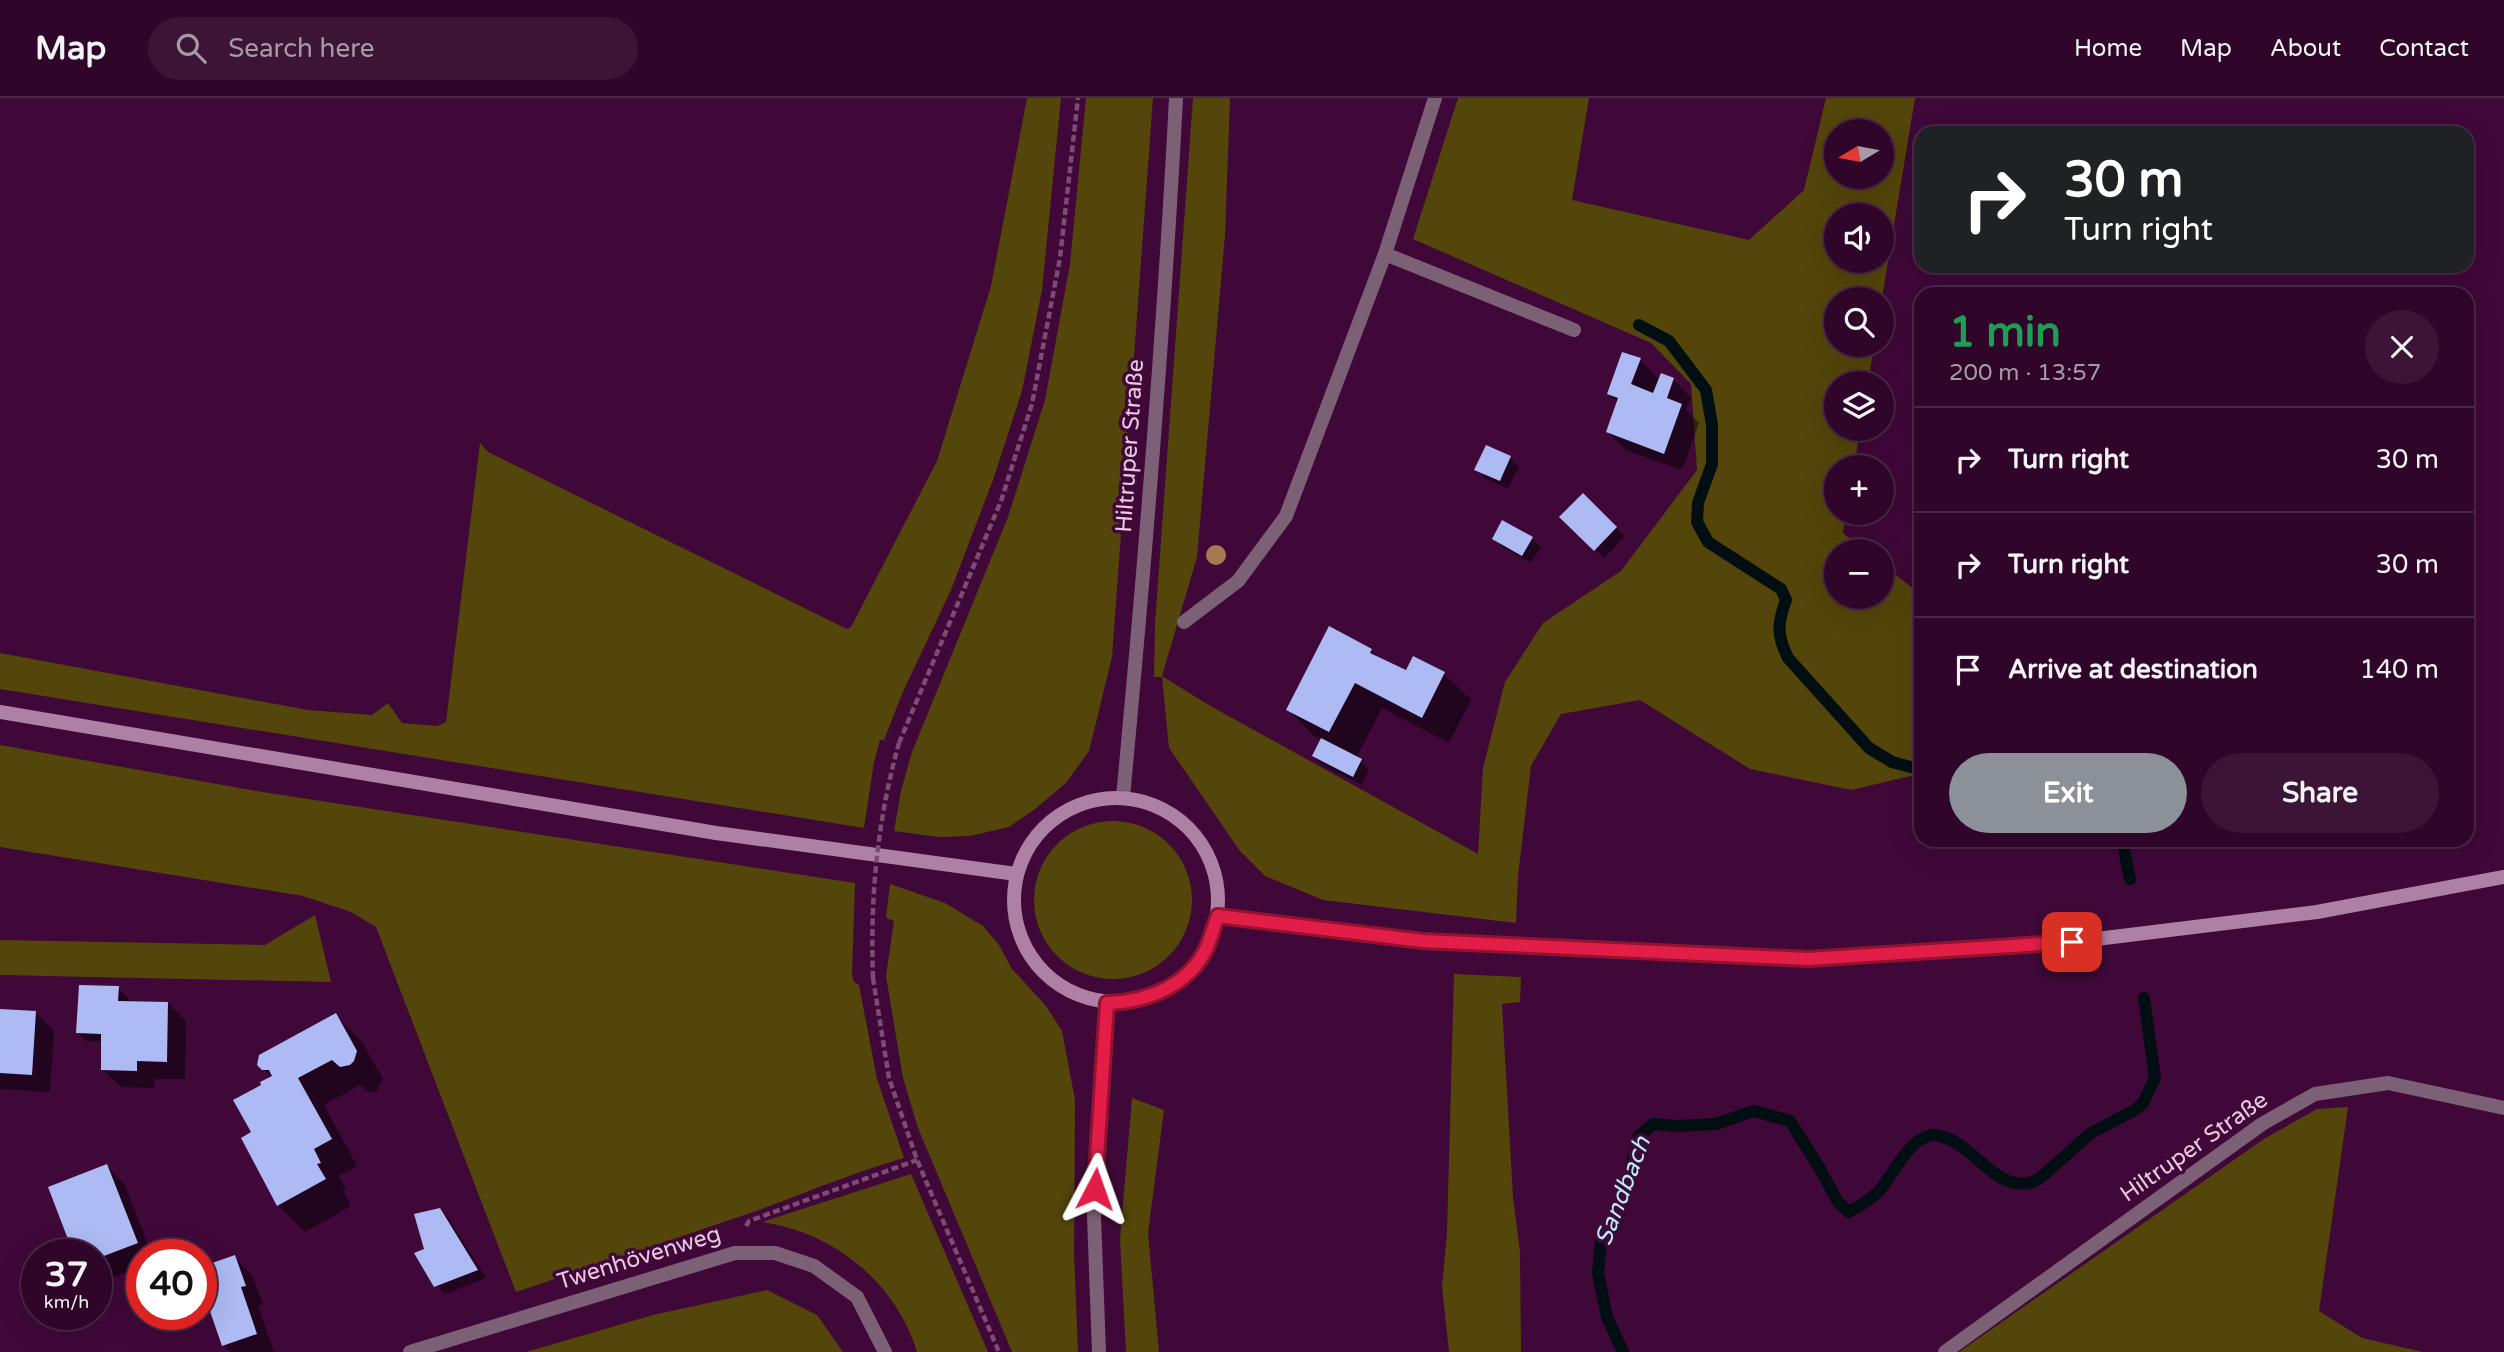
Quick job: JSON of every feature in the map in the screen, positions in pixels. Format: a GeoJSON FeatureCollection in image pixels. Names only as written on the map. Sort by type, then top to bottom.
{"type":"FeatureCollection","features":[{"type":"Feature","properties":{"kind":"main road"},"geometry":{"type":"LineString","coordinates":[[0,712],[716,833],[1016,874]]}},
{"type":"Feature","properties":{"kind":"main road"},"geometry":{"type":"LineString","coordinates":[[1123,797],[1159,806],[1193,831],[1210,858],[1219,890],[1218,916],[1206,950],[1186,976],[1167,990],[1146,999],[1107,1003],[1073,993],[1043,973],[1023,944],[1013,910],[1016,874],[1030,842],[1055,816],[1087,800],[1123,797]]}},
{"type":"Feature","properties":{"kind":"main road"},"geometry":{"type":"LineString","coordinates":[[1218,916],[1423,941],[1808,959],[2086,941],[2317,912],[2504,877]]}},
{"type":"Feature","properties":{"kind":"street","name":"Hiltruper Straße"},"geometry":{"type":"LineString","coordinates":[[1123,797],[1140,619],[1170,216],[1176,98]]}},
{"type":"Feature","properties":{"kind":"street"},"geometry":{"type":"LineString","coordinates":[[1184,622],[1238,581],[1286,516],[1385,254],[1435,98]]}},
{"type":"Feature","properties":{"kind":"street"},"geometry":{"type":"LineString","coordinates":[[1385,254],[1574,330]]}},
{"type":"Feature","properties":{"kind":"street"},"geometry":{"type":"LineString","coordinates":[[1099,1352],[1094,1216],[1107,1003]]}},
{"type":"Feature","properties":{"kind":"street","name":"Hiltruper Straße"},"geometry":{"type":"LineString","coordinates":[[1945,1352],[2262,1124],[2315,1094],[2388,1083],[2504,1108]]}},
{"type":"Feature","properties":{"kind":"street","name":"Twenhövenweg"},"geometry":{"type":"LineString","coordinates":[[410,1352],[735,1252],[775,1253],[814,1266],[857,1297],[885,1352]]}},
{"type":"Feature","properties":{"kind":"path"},"geometry":{"type":"LineString","coordinates":[[999,1352],[917,1160],[890,1078],[873,978],[873,889],[882,815],[899,743],[1001,501],[1032,404],[1060,258],[1078,98]]}},
{"type":"Feature","properties":{"kind":"path"},"geometry":{"type":"LineString","coordinates":[[735,1252],[748,1221],[917,1160]]}},
{"type":"Feature","properties":{"kind":"shaded area"},"geometry":{"type":"Polygon","coordinates":[[[1027,98],[1061,98],[1042,290],[1022,391],[993,480],[951,590],[902,694],[884,740],[880,740],[864,828],[0,689],[0,653],[308,710],[372,715],[388,703],[402,723],[437,726],[446,722],[480,443],[488,452],[847,629],[851,627],[937,461],[991,286],[1027,98]]]}},
{"type":"Feature","properties":{"kind":"shaded area"},"geometry":{"type":"Polygon","coordinates":[[[1086,98],[1153,98],[1112,657],[1089,751],[1066,783],[1009,827],[970,836],[938,837],[894,831],[912,752],[1008,517],[1045,400],[1070,264],[1086,98]]]}},
{"type":"Feature","properties":{"kind":"shaded area"},"geometry":{"type":"Polygon","coordinates":[[[1193,98],[1230,98],[1225,235],[1197,557],[1162,676],[1207,704],[1478,854],[1483,768],[1505,682],[1543,623],[1621,571],[1697,470],[1691,384],[1651,343],[1413,239],[1458,98],[1589,98],[1572,200],[1749,240],[1804,190],[1826,98],[1915,98],[1894,225],[1894,203],[1824,203],[1824,273],[1886,273],[1884,287],[1824,287],[1824,357],[1872,357],[1870,371],[1824,371],[1824,441],[1858,441],[1856,455],[1824,455],[1824,525],[1844,525],[1843,533],[1851,539],[1824,539],[1824,609],[1894,609],[1894,573],[1914,589],[1914,775],[1851,790],[1750,769],[1640,700],[1561,714],[1531,766],[1518,876],[1516,923],[1323,900],[1265,876],[1240,851],[1169,748],[1162,677],[1154,677],[1155,624],[1193,98]]]}},
{"type":"Feature","properties":{"kind":"shaded area"},"geometry":{"type":"Polygon","coordinates":[[[0,745],[256,791],[855,883],[852,976],[854,982],[859,985],[877,1079],[904,1158],[516,1292],[376,927],[351,912],[303,896],[0,847],[0,745]]]}},
{"type":"Feature","properties":{"kind":"shaded area"},"geometry":{"type":"Polygon","coordinates":[[[1113,821],[1143,827],[1169,844],[1186,870],[1192,900],[1186,930],[1169,956],[1143,973],[1113,979],[1083,973],[1057,956],[1040,930],[1034,900],[1040,870],[1057,844],[1083,827],[1113,821]]]}},
{"type":"Feature","properties":{"kind":"shaded area"},"geometry":{"type":"Polygon","coordinates":[[[890,884],[945,903],[983,926],[999,945],[1012,969],[1046,1006],[1062,1031],[1075,1100],[1074,1253],[1078,1352],[1012,1352],[918,1128],[903,1078],[886,976],[894,921],[886,918],[890,884]]]}},
{"type":"Feature","properties":{"kind":"shaded area"},"geometry":{"type":"Polygon","coordinates":[[[315,915],[331,982],[0,975],[0,940],[265,945],[315,915]]]}},
{"type":"Feature","properties":{"kind":"shaded area"},"geometry":{"type":"Polygon","coordinates":[[[1454,974],[1521,977],[1520,1002],[1502,1004],[1513,1197],[1520,1252],[1521,1352],[1449,1352],[1442,1287],[1447,1233],[1454,974]]]}},
{"type":"Feature","properties":{"kind":"shaded area"},"geometry":{"type":"Polygon","coordinates":[[[1132,1098],[1164,1110],[1148,1233],[1159,1352],[1126,1352],[1120,1239],[1132,1098]]]}},
{"type":"Feature","properties":{"kind":"shaded area"},"geometry":{"type":"Polygon","coordinates":[[[2348,1107],[2319,1311],[2362,1338],[2423,1352],[1959,1352],[2264,1139],[2317,1109],[2348,1107]]]}},
{"type":"Feature","properties":{"kind":"shaded area"},"geometry":{"type":"Polygon","coordinates":[[[911,1174],[988,1352],[917,1352],[894,1304],[858,1264],[813,1237],[762,1222],[911,1174]]]}},
{"type":"Feature","properties":{"kind":"shaded area"},"geometry":{"type":"Polygon","coordinates":[[[767,1290],[817,1315],[843,1352],[526,1352],[653,1315],[767,1290]]]}},
{"type":"Feature","properties":{"kind":"building"},"geometry":{"type":"Polygon","coordinates":[[[1622,352],[1641,358],[1631,384],[1653,393],[1661,373],[1674,378],[1667,398],[1682,404],[1664,454],[1606,432],[1618,398],[1607,394],[1622,352]]]}},
{"type":"Feature","properties":{"kind":"building"},"geometry":{"type":"Polygon","coordinates":[[[1486,445],[1511,456],[1500,481],[1474,470],[1486,445]]]}},
{"type":"Feature","properties":{"kind":"building"},"geometry":{"type":"Polygon","coordinates":[[[1583,493],[1617,527],[1594,551],[1559,517],[1583,493]]]}},
{"type":"Feature","properties":{"kind":"building"},"geometry":{"type":"Polygon","coordinates":[[[1502,520],[1533,537],[1522,556],[1492,539],[1502,520]]]}},
{"type":"Feature","properties":{"kind":"building"},"geometry":{"type":"Polygon","coordinates":[[[1329,626],[1372,649],[1370,653],[1406,670],[1413,656],[1445,672],[1422,718],[1355,683],[1329,732],[1286,710],[1329,626]]]}},
{"type":"Feature","properties":{"kind":"building"},"geometry":{"type":"Polygon","coordinates":[[[1321,738],[1362,759],[1353,777],[1312,756],[1321,738]]]}},
{"type":"Feature","properties":{"kind":"building"},"geometry":{"type":"Polygon","coordinates":[[[79,985],[119,986],[118,1001],[168,1002],[167,1062],[137,1061],[137,1071],[101,1070],[101,1034],[76,1033],[79,985]]]}},
{"type":"Feature","properties":{"kind":"building"},"geometry":{"type":"Polygon","coordinates":[[[0,1009],[36,1011],[32,1075],[0,1073],[0,1009]]]}},
{"type":"Feature","properties":{"kind":"building"},"geometry":{"type":"Polygon","coordinates":[[[336,1013],[357,1051],[354,1061],[350,1065],[340,1067],[332,1060],[298,1078],[332,1139],[314,1149],[321,1163],[317,1164],[326,1179],[277,1206],[241,1138],[251,1132],[233,1100],[272,1076],[269,1070],[262,1070],[257,1065],[259,1055],[336,1013]]]}},
{"type":"Feature","properties":{"kind":"building"},"geometry":{"type":"Polygon","coordinates":[[[107,1164],[136,1239],[126,1239],[126,1248],[112,1253],[112,1239],[68,1239],[48,1187],[107,1164]]]}},
{"type":"Feature","properties":{"kind":"building"},"geometry":{"type":"Polygon","coordinates":[[[440,1208],[478,1270],[434,1287],[414,1253],[424,1249],[414,1214],[440,1208]]]}},
{"type":"Feature","properties":{"kind":"building"},"geometry":{"type":"Polygon","coordinates":[[[235,1255],[246,1286],[241,1287],[257,1334],[222,1346],[216,1330],[219,1286],[217,1261],[235,1255]]]}},
{"type":"Feature","properties":{"kind":"waterway","name":"Sandbach"},"geometry":{"type":"LineString","coordinates":[[1639,325],[1669,341],[1706,390],[1712,425],[1712,464],[1698,503],[1697,522],[1708,542],[1781,589],[1786,600],[1781,616],[1780,636],[1788,658],[1869,748],[1892,762],[1914,768]]}},
{"type":"Feature","properties":{"kind":"waterway","name":"Sandbach"},"geometry":{"type":"LineString","coordinates":[[2123,847],[2130,879]]}},
{"type":"Feature","properties":{"kind":"waterway","name":"Sandbach"},"geometry":{"type":"LineString","coordinates":[[1623,1352],[1607,1317],[1598,1273],[1601,1239],[1616,1225],[1639,1136],[1653,1124],[1716,1124],[1754,1111],[1790,1121],[1838,1202],[1849,1212],[1877,1193],[1908,1150],[1931,1135],[1958,1144],[2002,1178],[2013,1183],[2025,1183],[2039,1179],[2091,1133],[2143,1103],[2155,1078],[2144,998]]}},
{"type":"Feature","properties":{"kind":"route"},"geometry":{"type":"LineString","coordinates":[[1095,1189],[1107,1003],[1146,999],[1167,990],[1186,976],[1206,950],[1218,916],[1423,941],[1808,959],[2072,942]]}}]}
